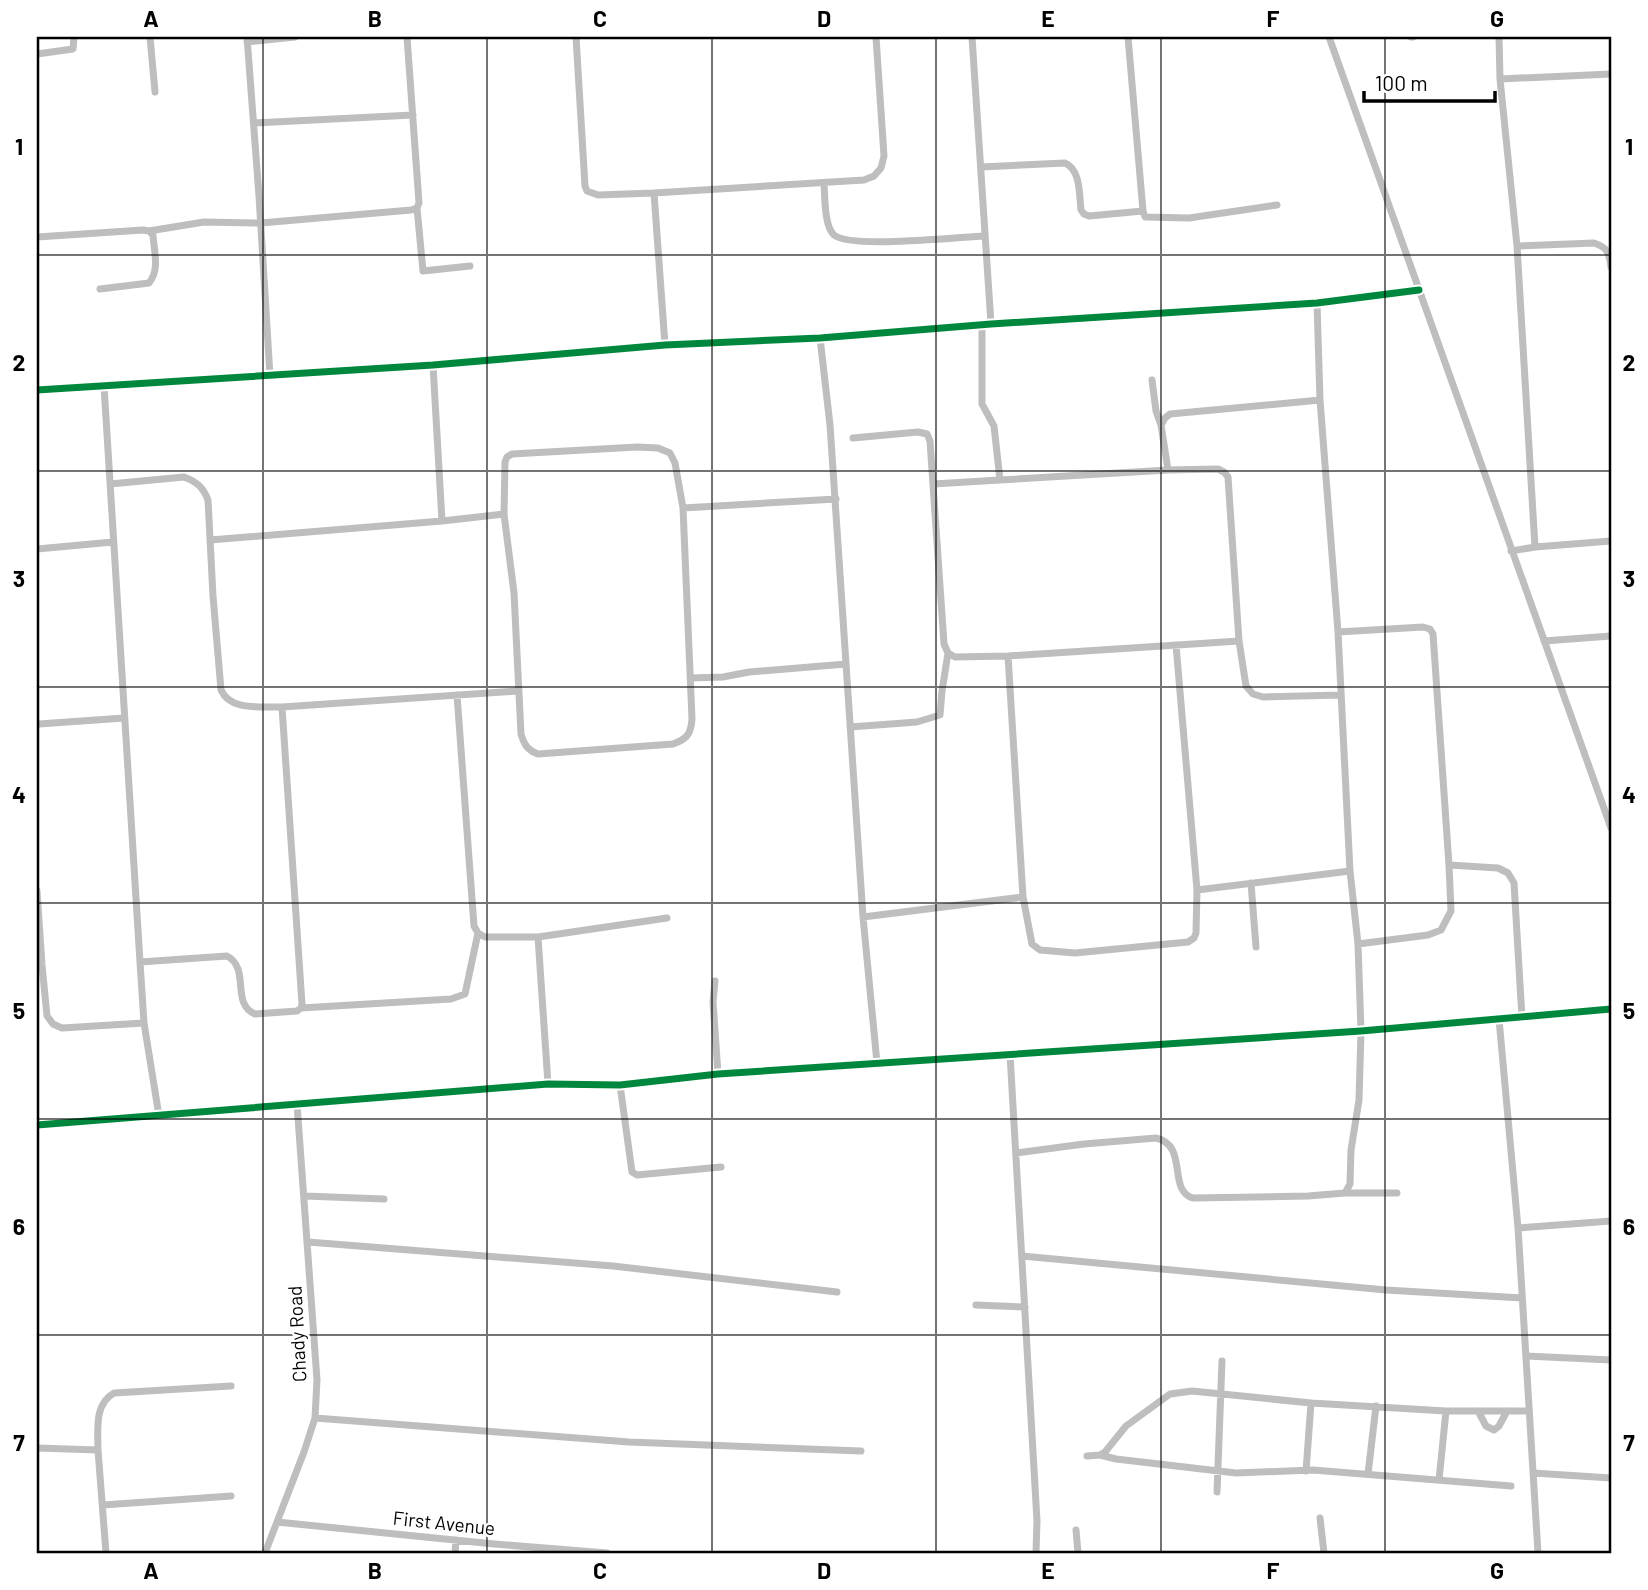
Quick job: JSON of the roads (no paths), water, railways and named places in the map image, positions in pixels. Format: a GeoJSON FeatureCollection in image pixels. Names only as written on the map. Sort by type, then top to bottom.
{"type":"FeatureCollection","features":[{"type":"Feature","properties":{"kind":"street"},"geometry":{"type":"LineString","coordinates":[[37,54],[73,48],[74,37]]}},
{"type":"Feature","properties":{"kind":"street"},"geometry":{"type":"LineString","coordinates":[[150,37],[155,92]]}},
{"type":"Feature","properties":{"kind":"street"},"geometry":{"type":"LineString","coordinates":[[271,376],[247,39],[295,37]]}},
{"type":"Feature","properties":{"kind":"street"},"geometry":{"type":"LineString","coordinates":[[407,37],[423,271],[470,266]]}},
{"type":"Feature","properties":{"kind":"street"},"geometry":{"type":"LineString","coordinates":[[576,37],[585,186],[587,191],[598,195],[824,183],[864,180],[874,176],[881,168],[884,156],[876,37]]}},
{"type":"Feature","properties":{"kind":"street"},"geometry":{"type":"LineString","coordinates":[[972,37],[991,324]]}},
{"type":"Feature","properties":{"kind":"street"},"geometry":{"type":"LineString","coordinates":[[1128,37],[1145,217],[1189,218],[1277,205]]}},
{"type":"Feature","properties":{"kind":"street"},"geometry":{"type":"LineString","coordinates":[[1329,37],[1611,828]]}},
{"type":"Feature","properties":{"kind":"street"},"geometry":{"type":"LineString","coordinates":[[1499,37],[1500,79],[1517,246],[1535,547]]}},
{"type":"Feature","properties":{"kind":"street"},"geometry":{"type":"LineString","coordinates":[[1500,79],[1611,74]]}},
{"type":"Feature","properties":{"kind":"street"},"geometry":{"type":"LineString","coordinates":[[254,123],[413,115]]}},
{"type":"Feature","properties":{"kind":"street"},"geometry":{"type":"LineString","coordinates":[[981,167],[1065,163],[1075,172],[1084,214],[1089,216],[1143,211]]}},
{"type":"Feature","properties":{"kind":"street"},"geometry":{"type":"LineString","coordinates":[[824,183],[827,224],[834,235],[845,240],[905,241],[984,236]]}},
{"type":"Feature","properties":{"kind":"street"},"geometry":{"type":"LineString","coordinates":[[654,193],[665,345]]}},
{"type":"Feature","properties":{"kind":"street"},"geometry":{"type":"LineString","coordinates":[[37,237],[149,231],[204,222],[261,223],[417,208]]}},
{"type":"Feature","properties":{"kind":"street"},"geometry":{"type":"LineString","coordinates":[[100,289],[149,283],[156,270],[153,235],[149,231]]}},
{"type":"Feature","properties":{"kind":"street"},"geometry":{"type":"LineString","coordinates":[[1517,246],[1594,243],[1604,247],[1609,254],[1611,267]]}},
{"type":"Feature","properties":{"kind":"street"},"geometry":{"type":"LineString","coordinates":[[37,390],[433,365],[665,345],[820,338],[1317,303],[1419,290]]}},
{"type":"Feature","properties":{"kind":"street"},"geometry":{"type":"LineString","coordinates":[[1317,303],[1320,400],[1338,632],[1361,1031],[1359,1100],[1351,1150],[1350,1184],[1345,1193]]}},
{"type":"Feature","properties":{"kind":"street"},"geometry":{"type":"LineString","coordinates":[[982,325],[982,404],[994,426],[1000,480]]}},
{"type":"Feature","properties":{"kind":"street"},"geometry":{"type":"LineString","coordinates":[[820,338],[836,499],[863,917],[877,1063]]}},
{"type":"Feature","properties":{"kind":"street"},"geometry":{"type":"LineString","coordinates":[[433,365],[442,521]]}},
{"type":"Feature","properties":{"kind":"street"},"geometry":{"type":"LineString","coordinates":[[1152,380],[1168,470]]}},
{"type":"Feature","properties":{"kind":"street"},"geometry":{"type":"LineString","coordinates":[[104,386],[144,1023],[159,1116]]}},
{"type":"Feature","properties":{"kind":"street"},"geometry":{"type":"LineString","coordinates":[[1161,425],[1170,414],[1320,400]]}},
{"type":"Feature","properties":{"kind":"street"},"geometry":{"type":"LineString","coordinates":[[850,727],[917,722],[940,715],[948,653],[944,644],[940,604],[930,441],[927,434],[918,432],[853,438]]}},
{"type":"Feature","properties":{"kind":"street"},"geometry":{"type":"LineString","coordinates":[[637,447],[658,448],[670,453],[675,463],[682,508],[691,730],[685,740],[673,744],[538,754],[524,744],[518,691],[514,593],[504,514],[505,462],[512,453],[637,447]]}},
{"type":"Feature","properties":{"kind":"street"},"geometry":{"type":"LineString","coordinates":[[933,484],[1168,470],[1218,469],[1224,472],[1228,477],[1239,641],[1246,686],[1252,694],[1263,697],[1341,695]]}},
{"type":"Feature","properties":{"kind":"street"},"geometry":{"type":"LineString","coordinates":[[110,484],[184,477],[203,488],[208,500],[221,690],[225,698],[233,703],[282,707],[518,691]]}},
{"type":"Feature","properties":{"kind":"street"},"geometry":{"type":"LineString","coordinates":[[682,508],[836,499]]}},
{"type":"Feature","properties":{"kind":"street"},"geometry":{"type":"LineString","coordinates":[[210,540],[504,514]]}},
{"type":"Feature","properties":{"kind":"street"},"geometry":{"type":"LineString","coordinates":[[1511,551],[1611,541]]}},
{"type":"Feature","properties":{"kind":"street"},"geometry":{"type":"LineString","coordinates":[[37,549],[113,542]]}},
{"type":"Feature","properties":{"kind":"street"},"geometry":{"type":"LineString","coordinates":[[1338,632],[1423,627],[1430,629],[1433,634],[1449,865],[1451,911],[1441,930],[1428,935],[1358,944]]}},
{"type":"Feature","properties":{"kind":"street"},"geometry":{"type":"LineString","coordinates":[[1544,641],[1611,636]]}},
{"type":"Feature","properties":{"kind":"street"},"geometry":{"type":"LineString","coordinates":[[948,653],[955,657],[1007,656],[1239,641]]}},
{"type":"Feature","properties":{"kind":"street"},"geometry":{"type":"LineString","coordinates":[[1007,656],[1023,897],[1032,944],[1040,950],[1075,953],[1188,942],[1196,933],[1197,890],[1176,645]]}},
{"type":"Feature","properties":{"kind":"street"},"geometry":{"type":"LineString","coordinates":[[690,678],[846,664]]}},
{"type":"Feature","properties":{"kind":"street"},"geometry":{"type":"LineString","coordinates":[[457,695],[474,926],[478,933],[485,937],[538,937],[667,918]]}},
{"type":"Feature","properties":{"kind":"street"},"geometry":{"type":"LineString","coordinates":[[140,962],[227,957],[234,960],[238,966],[244,1005],[249,1011],[255,1014],[297,1012],[301,1008],[282,707]]}},
{"type":"Feature","properties":{"kind":"street"},"geometry":{"type":"LineString","coordinates":[[37,725],[124,718]]}},
{"type":"Feature","properties":{"kind":"street"},"geometry":{"type":"LineString","coordinates":[[1449,865],[1498,868],[1508,873],[1514,883],[1522,1018]]}},
{"type":"Feature","properties":{"kind":"street"},"geometry":{"type":"LineString","coordinates":[[1197,890],[1350,871]]}},
{"type":"Feature","properties":{"kind":"street"},"geometry":{"type":"LineString","coordinates":[[1251,883],[1256,947]]}},
{"type":"Feature","properties":{"kind":"street"},"geometry":{"type":"LineString","coordinates":[[37,891],[39,966],[47,1016],[53,1024],[62,1028],[144,1023]]}},
{"type":"Feature","properties":{"kind":"street"},"geometry":{"type":"LineString","coordinates":[[863,917],[1023,897]]}},
{"type":"Feature","properties":{"kind":"street"},"geometry":{"type":"LineString","coordinates":[[301,1008],[452,999],[465,994],[478,933]]}},
{"type":"Feature","properties":{"kind":"street"},"geometry":{"type":"LineString","coordinates":[[538,937],[548,1084]]}},
{"type":"Feature","properties":{"kind":"street"},"geometry":{"type":"LineString","coordinates":[[715,981],[713,1002],[718,1074]]}},
{"type":"Feature","properties":{"kind":"street"},"geometry":{"type":"LineString","coordinates":[[37,1125],[548,1084],[620,1084],[718,1074],[1361,1031],[1611,1009]]}},
{"type":"Feature","properties":{"kind":"street"},"geometry":{"type":"LineString","coordinates":[[1499,1019],[1518,1228],[1538,1553]]}},
{"type":"Feature","properties":{"kind":"street"},"geometry":{"type":"LineString","coordinates":[[1010,1054],[1037,1521],[1035,1553]]}},
{"type":"Feature","properties":{"kind":"street"},"geometry":{"type":"LineString","coordinates":[[620,1084],[632,1172],[637,1175],[721,1167]]}},
{"type":"Feature","properties":{"kind":"street","name":"Chady Road"},"geometry":{"type":"LineString","coordinates":[[265,1553],[315,1418],[317,1380],[297,1104]]}},
{"type":"Feature","properties":{"kind":"street"},"geometry":{"type":"LineString","coordinates":[[1016,1153],[1156,1138],[1166,1140],[1173,1148],[1182,1191],[1193,1198],[1397,1193]]}},
{"type":"Feature","properties":{"kind":"street"},"geometry":{"type":"LineString","coordinates":[[304,1196],[384,1199]]}},
{"type":"Feature","properties":{"kind":"street"},"geometry":{"type":"LineString","coordinates":[[1518,1228],[1611,1221]]}},
{"type":"Feature","properties":{"kind":"street"},"geometry":{"type":"LineString","coordinates":[[308,1242],[613,1266],[837,1292]]}},
{"type":"Feature","properties":{"kind":"street"},"geometry":{"type":"LineString","coordinates":[[1022,1256],[1386,1290],[1522,1298]]}},
{"type":"Feature","properties":{"kind":"street"},"geometry":{"type":"LineString","coordinates":[[976,1305],[1025,1307]]}},
{"type":"Feature","properties":{"kind":"street"},"geometry":{"type":"LineString","coordinates":[[1526,1356],[1611,1360]]}},
{"type":"Feature","properties":{"kind":"street"},"geometry":{"type":"LineString","coordinates":[[1217,1492],[1222,1361]]}},
{"type":"Feature","properties":{"kind":"street"},"geometry":{"type":"LineString","coordinates":[[106,1553],[98,1450],[99,1413],[103,1402],[114,1393],[231,1385]]}},
{"type":"Feature","properties":{"kind":"street"},"geometry":{"type":"LineString","coordinates":[[1100,1455],[1126,1426],[1170,1394],[1192,1391],[1311,1403],[1446,1411],[1529,1411]]}},
{"type":"Feature","properties":{"kind":"street"},"geometry":{"type":"LineString","coordinates":[[1306,1471],[1311,1403]]}},
{"type":"Feature","properties":{"kind":"street"},"geometry":{"type":"LineString","coordinates":[[1368,1474],[1376,1406]]}},
{"type":"Feature","properties":{"kind":"street"},"geometry":{"type":"LineString","coordinates":[[1439,1480],[1446,1411]]}},
{"type":"Feature","properties":{"kind":"street"},"geometry":{"type":"LineString","coordinates":[[1478,1411],[1486,1426],[1494,1430],[1507,1411]]}},
{"type":"Feature","properties":{"kind":"street"},"geometry":{"type":"LineString","coordinates":[[315,1418],[629,1442],[861,1451]]}},
{"type":"Feature","properties":{"kind":"street"},"geometry":{"type":"LineString","coordinates":[[37,1448],[98,1450]]}},
{"type":"Feature","properties":{"kind":"street"},"geometry":{"type":"LineString","coordinates":[[1087,1455],[1236,1473],[1306,1471],[1511,1486]]}},
{"type":"Feature","properties":{"kind":"street"},"geometry":{"type":"LineString","coordinates":[[1533,1472],[1611,1478]]}},
{"type":"Feature","properties":{"kind":"street"},"geometry":{"type":"LineString","coordinates":[[103,1506],[231,1496]]}},
{"type":"Feature","properties":{"kind":"street"},"geometry":{"type":"LineString","coordinates":[[1320,1518],[1324,1553]]}},
{"type":"Feature","properties":{"kind":"street","name":"First Avenue"},"geometry":{"type":"LineString","coordinates":[[277,1522],[607,1553]]}},
{"type":"Feature","properties":{"kind":"street"},"geometry":{"type":"LineString","coordinates":[[1076,1530],[1078,1553]]}},
{"type":"Feature","properties":{"kind":"street"},"geometry":{"type":"LineString","coordinates":[[455,1553],[456,1540]]}}]}
